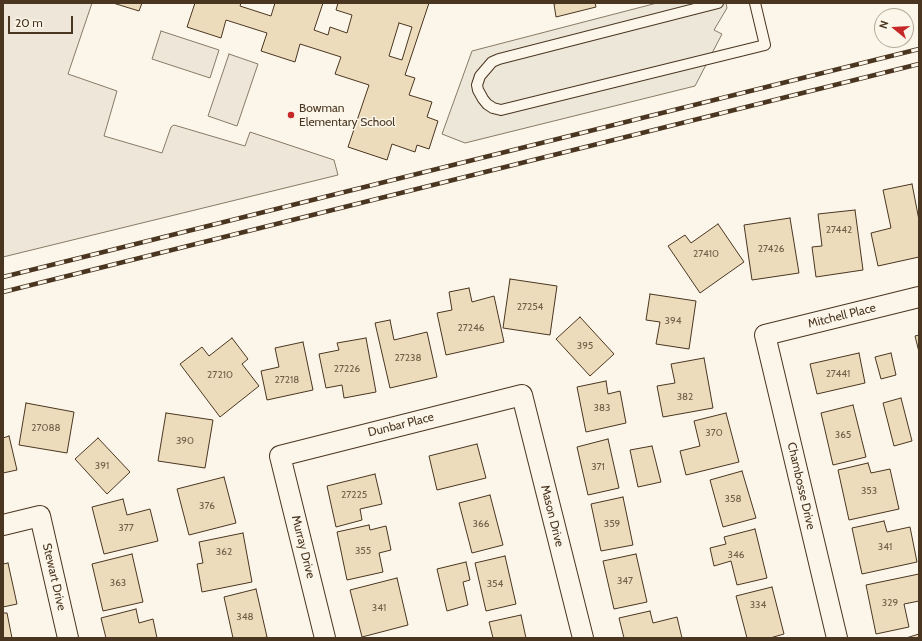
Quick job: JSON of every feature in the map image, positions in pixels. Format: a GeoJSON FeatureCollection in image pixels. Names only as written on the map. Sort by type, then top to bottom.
{"type":"FeatureCollection","features":[{"type":"Feature","properties":{"kind":"street","name":"Mitchell Place"},"geometry":{"type":"LineString","coordinates":[[765,335],[919,297]]}},
{"type":"Feature","properties":{"kind":"street","name":"Chambosse Drive"},"geometry":{"type":"LineString","coordinates":[[765,335],[838,638]]}},
{"type":"Feature","properties":{"kind":"street","name":"Dunbar Place"},"geometry":{"type":"LineString","coordinates":[[280,456],[522,395]]}},
{"type":"Feature","properties":{"kind":"street","name":"Mason Drive"},"geometry":{"type":"LineString","coordinates":[[522,395],[583,638]]}},
{"type":"Feature","properties":{"kind":"street","name":"Murray Drive"},"geometry":{"type":"LineString","coordinates":[[280,456],[325,638]]}},
{"type":"Feature","properties":{"kind":"street","name":"Stewart Drive"},"geometry":{"type":"LineString","coordinates":[[3,525],[40,516],[68,638]]}},
{"type":"Feature","properties":{"kind":"lane"},"geometry":{"type":"LineString","coordinates":[[718,3],[499,59],[492,62],[485,68],[477,85],[478,90],[487,104],[493,108],[501,110],[765,45],[755,3]]}},
{"type":"Feature","properties":{"kind":"shaded area"},"geometry":{"type":"Polygon","coordinates":[[[3,3],[92,3],[68,74],[117,91],[104,136],[162,153],[171,127],[174,125],[245,146],[250,132],[334,160],[338,175],[3,257],[3,3]]]}},
{"type":"Feature","properties":{"kind":"shaded area"},"geometry":{"type":"Polygon","coordinates":[[[657,3],[726,3],[727,8],[714,30],[722,34],[695,86],[465,143],[442,134],[472,51],[657,3]]]}},
{"type":"Feature","properties":{"kind":"shaded area"},"geometry":{"type":"Polygon","coordinates":[[[161,31],[219,50],[210,78],[152,59],[161,31]]]}},
{"type":"Feature","properties":{"kind":"shaded area"},"geometry":{"type":"Polygon","coordinates":[[[229,54],[258,64],[237,126],[208,116],[229,54]]]}},
{"type":"Feature","properties":{"kind":"building"},"geometry":{"type":"Polygon","coordinates":[[[113,3],[142,3],[139,11],[113,3]]]}},
{"type":"Feature","properties":{"kind":"building"},"geometry":{"type":"Polygon","coordinates":[[[195,3],[241,3],[240,6],[271,16],[275,3],[323,3],[314,30],[328,35],[330,27],[347,33],[352,15],[336,10],[338,3],[429,3],[405,75],[415,78],[409,95],[432,102],[427,117],[438,121],[429,149],[417,145],[415,152],[392,144],[387,160],[348,147],[369,85],[335,74],[341,57],[300,44],[295,62],[261,51],[267,33],[226,20],[221,38],[187,27],[195,3]],[[399,23],[389,56],[402,60],[412,27],[399,23]]]}},
{"type":"Feature","properties":{"kind":"building"},"geometry":{"type":"Polygon","coordinates":[[[595,3],[596,7],[556,17],[554,4],[595,3]]]}},
{"type":"Feature","properties":{"kind":"building"},"geometry":{"type":"Polygon","coordinates":[[[912,184],[919,220],[919,257],[878,266],[871,233],[891,228],[883,190],[912,184]]]}},
{"type":"Feature","properties":{"kind":"building"},"geometry":{"type":"Polygon","coordinates":[[[855,210],[863,270],[816,277],[812,247],[822,246],[818,214],[855,210]]]}},
{"type":"Feature","properties":{"kind":"building"},"geometry":{"type":"Polygon","coordinates":[[[790,218],[799,273],[752,280],[744,225],[790,218]]]}},
{"type":"Feature","properties":{"kind":"building"},"geometry":{"type":"Polygon","coordinates":[[[718,224],[744,262],[700,293],[668,246],[685,235],[691,243],[718,224]]]}},
{"type":"Feature","properties":{"kind":"building"},"geometry":{"type":"Polygon","coordinates":[[[510,279],[557,286],[550,335],[503,328],[510,279]]]}},
{"type":"Feature","properties":{"kind":"building"},"geometry":{"type":"Polygon","coordinates":[[[469,288],[472,302],[494,296],[504,342],[446,355],[437,313],[452,310],[449,292],[469,288]]]}},
{"type":"Feature","properties":{"kind":"building"},"geometry":{"type":"Polygon","coordinates":[[[650,294],[696,301],[689,349],[656,344],[660,322],[646,320],[650,294]]]}},
{"type":"Feature","properties":{"kind":"building"},"geometry":{"type":"Polygon","coordinates":[[[580,317],[614,354],[590,376],[556,339],[580,317]]]}},
{"type":"Feature","properties":{"kind":"building"},"geometry":{"type":"Polygon","coordinates":[[[390,320],[394,340],[427,332],[437,377],[390,388],[375,323],[390,320]]]}},
{"type":"Feature","properties":{"kind":"building"},"geometry":{"type":"Polygon","coordinates":[[[919,335],[919,352],[915,336],[919,335]]]}},
{"type":"Feature","properties":{"kind":"building"},"geometry":{"type":"Polygon","coordinates":[[[232,338],[248,359],[242,364],[259,386],[220,417],[180,364],[202,347],[209,356],[232,338]]]}},
{"type":"Feature","properties":{"kind":"building"},"geometry":{"type":"Polygon","coordinates":[[[366,338],[376,392],[344,398],[342,385],[326,388],[319,354],[339,350],[337,343],[366,338]]]}},
{"type":"Feature","properties":{"kind":"building"},"geometry":{"type":"Polygon","coordinates":[[[303,342],[313,390],[267,400],[261,371],[279,367],[275,348],[303,342]]]}},
{"type":"Feature","properties":{"kind":"building"},"geometry":{"type":"Polygon","coordinates":[[[859,353],[865,383],[817,394],[810,364],[859,353]]]}},
{"type":"Feature","properties":{"kind":"building"},"geometry":{"type":"Polygon","coordinates":[[[891,353],[896,375],[881,379],[875,357],[891,353]]]}},
{"type":"Feature","properties":{"kind":"building"},"geometry":{"type":"Polygon","coordinates":[[[704,358],[713,408],[663,417],[657,386],[675,383],[671,364],[704,358]]]}},
{"type":"Feature","properties":{"kind":"building"},"geometry":{"type":"Polygon","coordinates":[[[606,381],[608,394],[620,391],[626,423],[586,432],[577,387],[606,381]]]}},
{"type":"Feature","properties":{"kind":"building"},"geometry":{"type":"Polygon","coordinates":[[[901,398],[912,441],[894,446],[883,403],[901,398]]]}},
{"type":"Feature","properties":{"kind":"building"},"geometry":{"type":"Polygon","coordinates":[[[26,403],[74,412],[67,453],[19,445],[26,403]]]}},
{"type":"Feature","properties":{"kind":"building"},"geometry":{"type":"Polygon","coordinates":[[[853,405],[866,457],[833,465],[821,413],[853,405]]]}},
{"type":"Feature","properties":{"kind":"building"},"geometry":{"type":"Polygon","coordinates":[[[166,413],[213,420],[205,468],[158,461],[166,413]]]}},
{"type":"Feature","properties":{"kind":"building"},"geometry":{"type":"Polygon","coordinates":[[[726,413],[739,462],[686,475],[680,451],[700,446],[694,421],[726,413]]]}},
{"type":"Feature","properties":{"kind":"building"},"geometry":{"type":"Polygon","coordinates":[[[9,436],[17,470],[3,473],[3,438],[9,436]]]}},
{"type":"Feature","properties":{"kind":"building"},"geometry":{"type":"Polygon","coordinates":[[[98,438],[130,472],[107,494],[75,459],[98,438]]]}},
{"type":"Feature","properties":{"kind":"building"},"geometry":{"type":"Polygon","coordinates":[[[608,439],[619,488],[588,495],[577,447],[608,439]]]}},
{"type":"Feature","properties":{"kind":"building"},"geometry":{"type":"Polygon","coordinates":[[[477,444],[486,478],[437,490],[429,456],[477,444]]]}},
{"type":"Feature","properties":{"kind":"building"},"geometry":{"type":"Polygon","coordinates":[[[652,446],[661,482],[638,487],[630,450],[652,446]]]}},
{"type":"Feature","properties":{"kind":"building"},"geometry":{"type":"Polygon","coordinates":[[[868,463],[871,473],[890,469],[899,509],[849,520],[838,470],[868,463]]]}},
{"type":"Feature","properties":{"kind":"building"},"geometry":{"type":"Polygon","coordinates":[[[742,471],[756,518],[723,527],[710,480],[742,471]]]}},
{"type":"Feature","properties":{"kind":"building"},"geometry":{"type":"Polygon","coordinates":[[[375,474],[382,504],[360,509],[362,520],[336,527],[327,486],[375,474]]]}},
{"type":"Feature","properties":{"kind":"building"},"geometry":{"type":"Polygon","coordinates":[[[224,477],[236,523],[189,535],[177,489],[224,477]]]}},
{"type":"Feature","properties":{"kind":"building"},"geometry":{"type":"Polygon","coordinates":[[[490,495],[503,545],[472,553],[459,503],[490,495]]]}},
{"type":"Feature","properties":{"kind":"building"},"geometry":{"type":"Polygon","coordinates":[[[623,497],[633,545],[601,551],[591,504],[623,497]]]}},
{"type":"Feature","properties":{"kind":"building"},"geometry":{"type":"Polygon","coordinates":[[[123,499],[127,515],[150,509],[158,541],[104,554],[92,507],[123,499]]]}},
{"type":"Feature","properties":{"kind":"building"},"geometry":{"type":"Polygon","coordinates":[[[884,521],[887,532],[910,527],[917,562],[862,574],[852,528],[884,521]]]}},
{"type":"Feature","properties":{"kind":"building"},"geometry":{"type":"Polygon","coordinates":[[[369,525],[370,530],[386,526],[391,550],[379,553],[383,572],[347,580],[337,532],[369,525]]]}},
{"type":"Feature","properties":{"kind":"building"},"geometry":{"type":"Polygon","coordinates":[[[755,529],[767,578],[737,585],[731,561],[714,566],[710,548],[726,544],[724,537],[755,529]]]}},
{"type":"Feature","properties":{"kind":"building"},"geometry":{"type":"Polygon","coordinates":[[[243,533],[252,582],[202,592],[197,564],[203,563],[199,542],[243,533]]]}},
{"type":"Feature","properties":{"kind":"building"},"geometry":{"type":"Polygon","coordinates":[[[132,554],[143,602],[103,611],[92,564],[132,554]]]}},
{"type":"Feature","properties":{"kind":"building"},"geometry":{"type":"Polygon","coordinates":[[[636,554],[647,602],[614,609],[603,561],[636,554]]]}},
{"type":"Feature","properties":{"kind":"building"},"geometry":{"type":"Polygon","coordinates":[[[505,556],[516,604],[486,611],[475,563],[505,556]]]}},
{"type":"Feature","properties":{"kind":"building"},"geometry":{"type":"Polygon","coordinates":[[[466,562],[470,580],[463,582],[468,605],[447,611],[437,569],[466,562]]]}},
{"type":"Feature","properties":{"kind":"building"},"geometry":{"type":"Polygon","coordinates":[[[8,563],[17,604],[3,607],[3,564],[8,563]]]}},
{"type":"Feature","properties":{"kind":"building"},"geometry":{"type":"Polygon","coordinates":[[[919,574],[919,601],[904,604],[909,627],[876,634],[866,585],[919,574]]]}},
{"type":"Feature","properties":{"kind":"building"},"geometry":{"type":"Polygon","coordinates":[[[397,578],[408,625],[362,637],[350,590],[397,578]]]}},
{"type":"Feature","properties":{"kind":"building"},"geometry":{"type":"Polygon","coordinates":[[[772,587],[784,634],[770,638],[747,638],[736,596],[772,587]]]}},
{"type":"Feature","properties":{"kind":"building"},"geometry":{"type":"Polygon","coordinates":[[[256,589],[267,637],[233,638],[224,597],[256,589]]]}},
{"type":"Feature","properties":{"kind":"building"},"geometry":{"type":"Polygon","coordinates":[[[136,609],[139,623],[153,619],[157,638],[106,638],[101,618],[136,609]]]}},
{"type":"Feature","properties":{"kind":"building"},"geometry":{"type":"Polygon","coordinates":[[[650,611],[653,623],[677,617],[682,638],[624,638],[619,618],[650,611]]]}},
{"type":"Feature","properties":{"kind":"building"},"geometry":{"type":"Polygon","coordinates":[[[3,613],[7,613],[12,638],[3,638],[3,613]]]}},
{"type":"Feature","properties":{"kind":"building"},"geometry":{"type":"Polygon","coordinates":[[[521,615],[526,638],[493,638],[489,622],[521,615]]]}},
{"type":"Feature","properties":{"kind":"building"},"geometry":{"type":"Polygon","coordinates":[[[919,634],[919,638],[906,638],[919,634]]]}},
{"type":"Feature","properties":{"kind":"railway"},"geometry":{"type":"LineString","coordinates":[[3,277],[919,49]]}},
{"type":"Feature","properties":{"kind":"railway"},"geometry":{"type":"LineString","coordinates":[[3,292],[919,64]]}},
{"type":"Feature","properties":{"kind":"place","name":"Bowman Elementary School"},"geometry":{"type":"Point","coordinates":[291,115]}}]}
